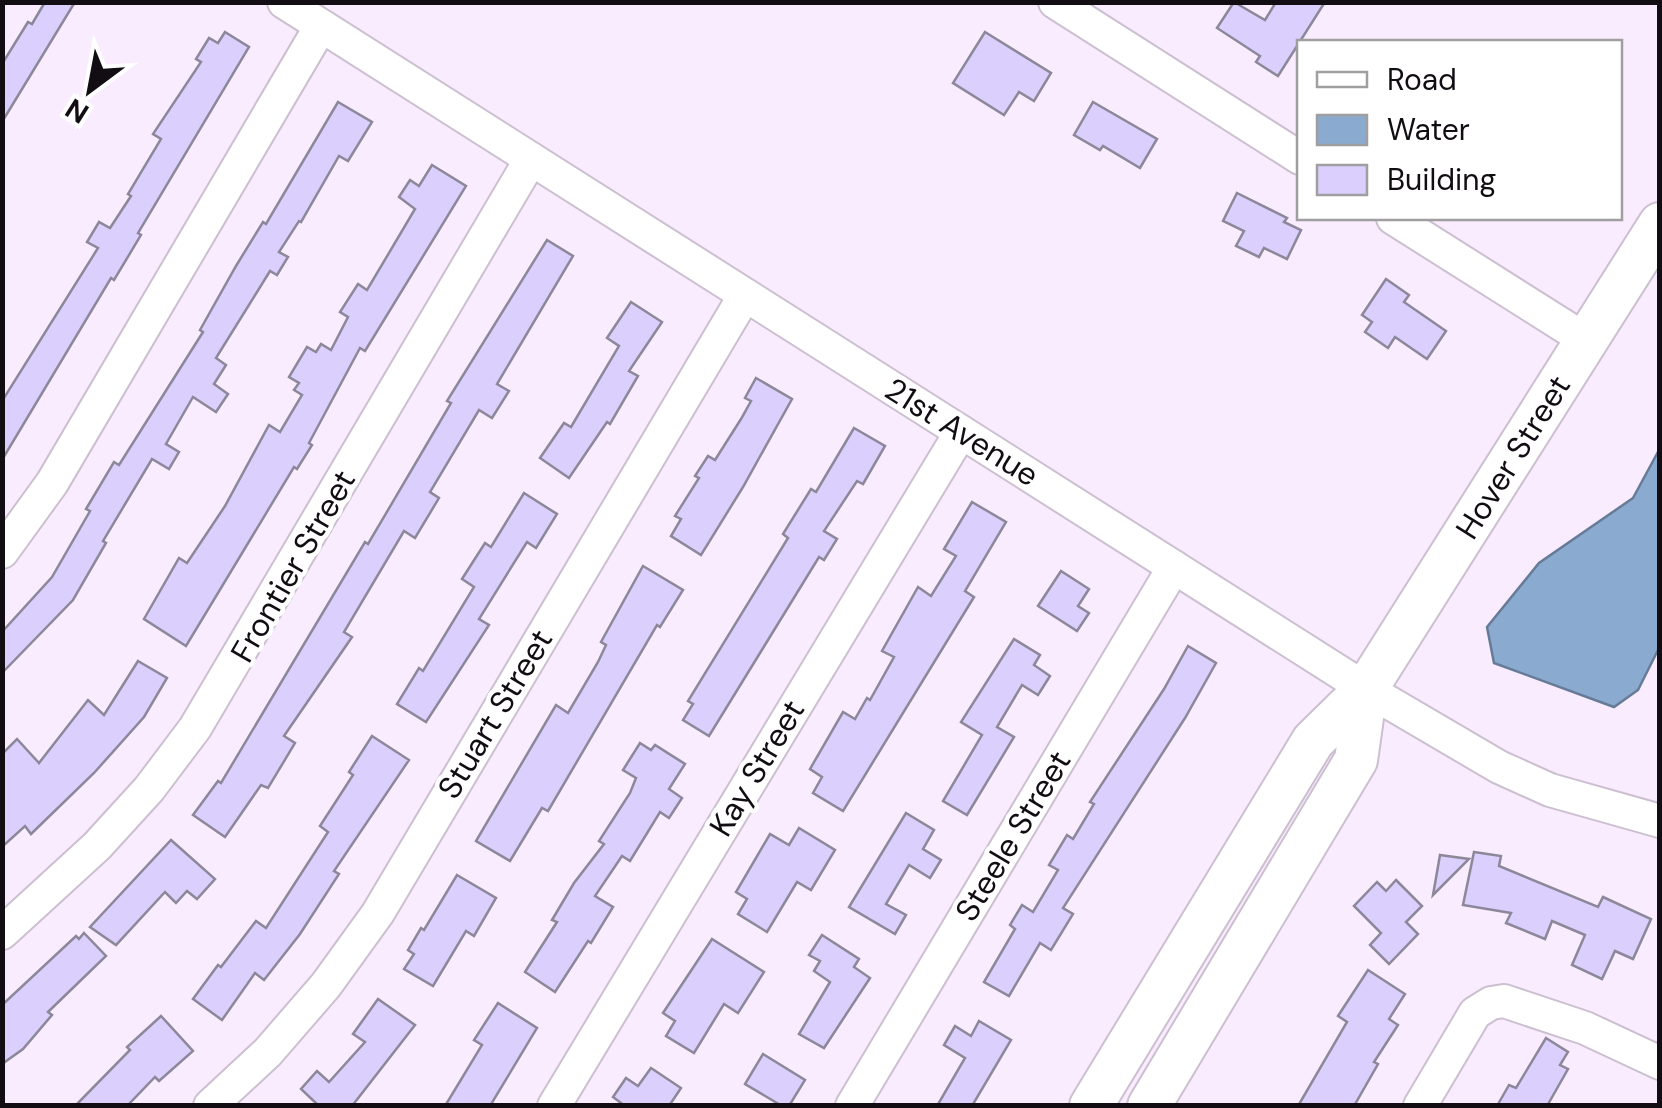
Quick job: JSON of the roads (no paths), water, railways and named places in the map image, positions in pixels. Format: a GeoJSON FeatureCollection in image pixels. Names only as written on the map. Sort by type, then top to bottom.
{"type":"FeatureCollection","features":[{"type":"Feature","properties":{"kind":"main road","name":"Hover Street"},"geometry":{"type":"LineString","coordinates":[[1091,1106],[1313,740],[1366,689],[1660,224]]}},
{"type":"Feature","properties":{"kind":"main road","name":"Hover Street"},"geometry":{"type":"LineString","coordinates":[[1149,1106],[1356,760],[1366,689]]}},
{"type":"Feature","properties":{"kind":"street","name":"21st Avenue"},"geometry":{"type":"LineString","coordinates":[[284,2],[1366,689],[1500,767],[1550,790],[1660,822]]}},
{"type":"Feature","properties":{"kind":"street"},"geometry":{"type":"LineString","coordinates":[[1055,2],[1297,156]]}},
{"type":"Feature","properties":{"kind":"street"},"geometry":{"type":"LineString","coordinates":[[2,552],[52,483],[320,26]]}},
{"type":"Feature","properties":{"kind":"street","name":"Frontier Street"},"geometry":{"type":"LineString","coordinates":[[2,933],[97,846],[195,728],[531,160]]}},
{"type":"Feature","properties":{"kind":"street"},"geometry":{"type":"LineString","coordinates":[[1397,220],[1586,340]]}},
{"type":"Feature","properties":{"kind":"street","name":"Stuart Street"},"geometry":{"type":"LineString","coordinates":[[210,1106],[268,1052],[326,985],[378,913],[745,295]]}},
{"type":"Feature","properties":{"kind":"street","name":"Kay Street"},"geometry":{"type":"LineString","coordinates":[[554,1106],[961,432]]}},
{"type":"Feature","properties":{"kind":"street","name":"Steele Street"},"geometry":{"type":"LineString","coordinates":[[852,1106],[1174,567]]}},
{"type":"Feature","properties":{"kind":"street"},"geometry":{"type":"LineString","coordinates":[[1420,1106],[1475,1013],[1491,1003],[1504,1002],[1585,1028],[1660,1063]]}},
{"type":"Feature","properties":{"kind":"water"},"geometry":{"type":"Polygon","coordinates":[[[1659,450],[1659,648],[1638,690],[1614,707],[1494,663],[1487,627],[1539,563],[1633,498],[1659,450]]]}}]}
